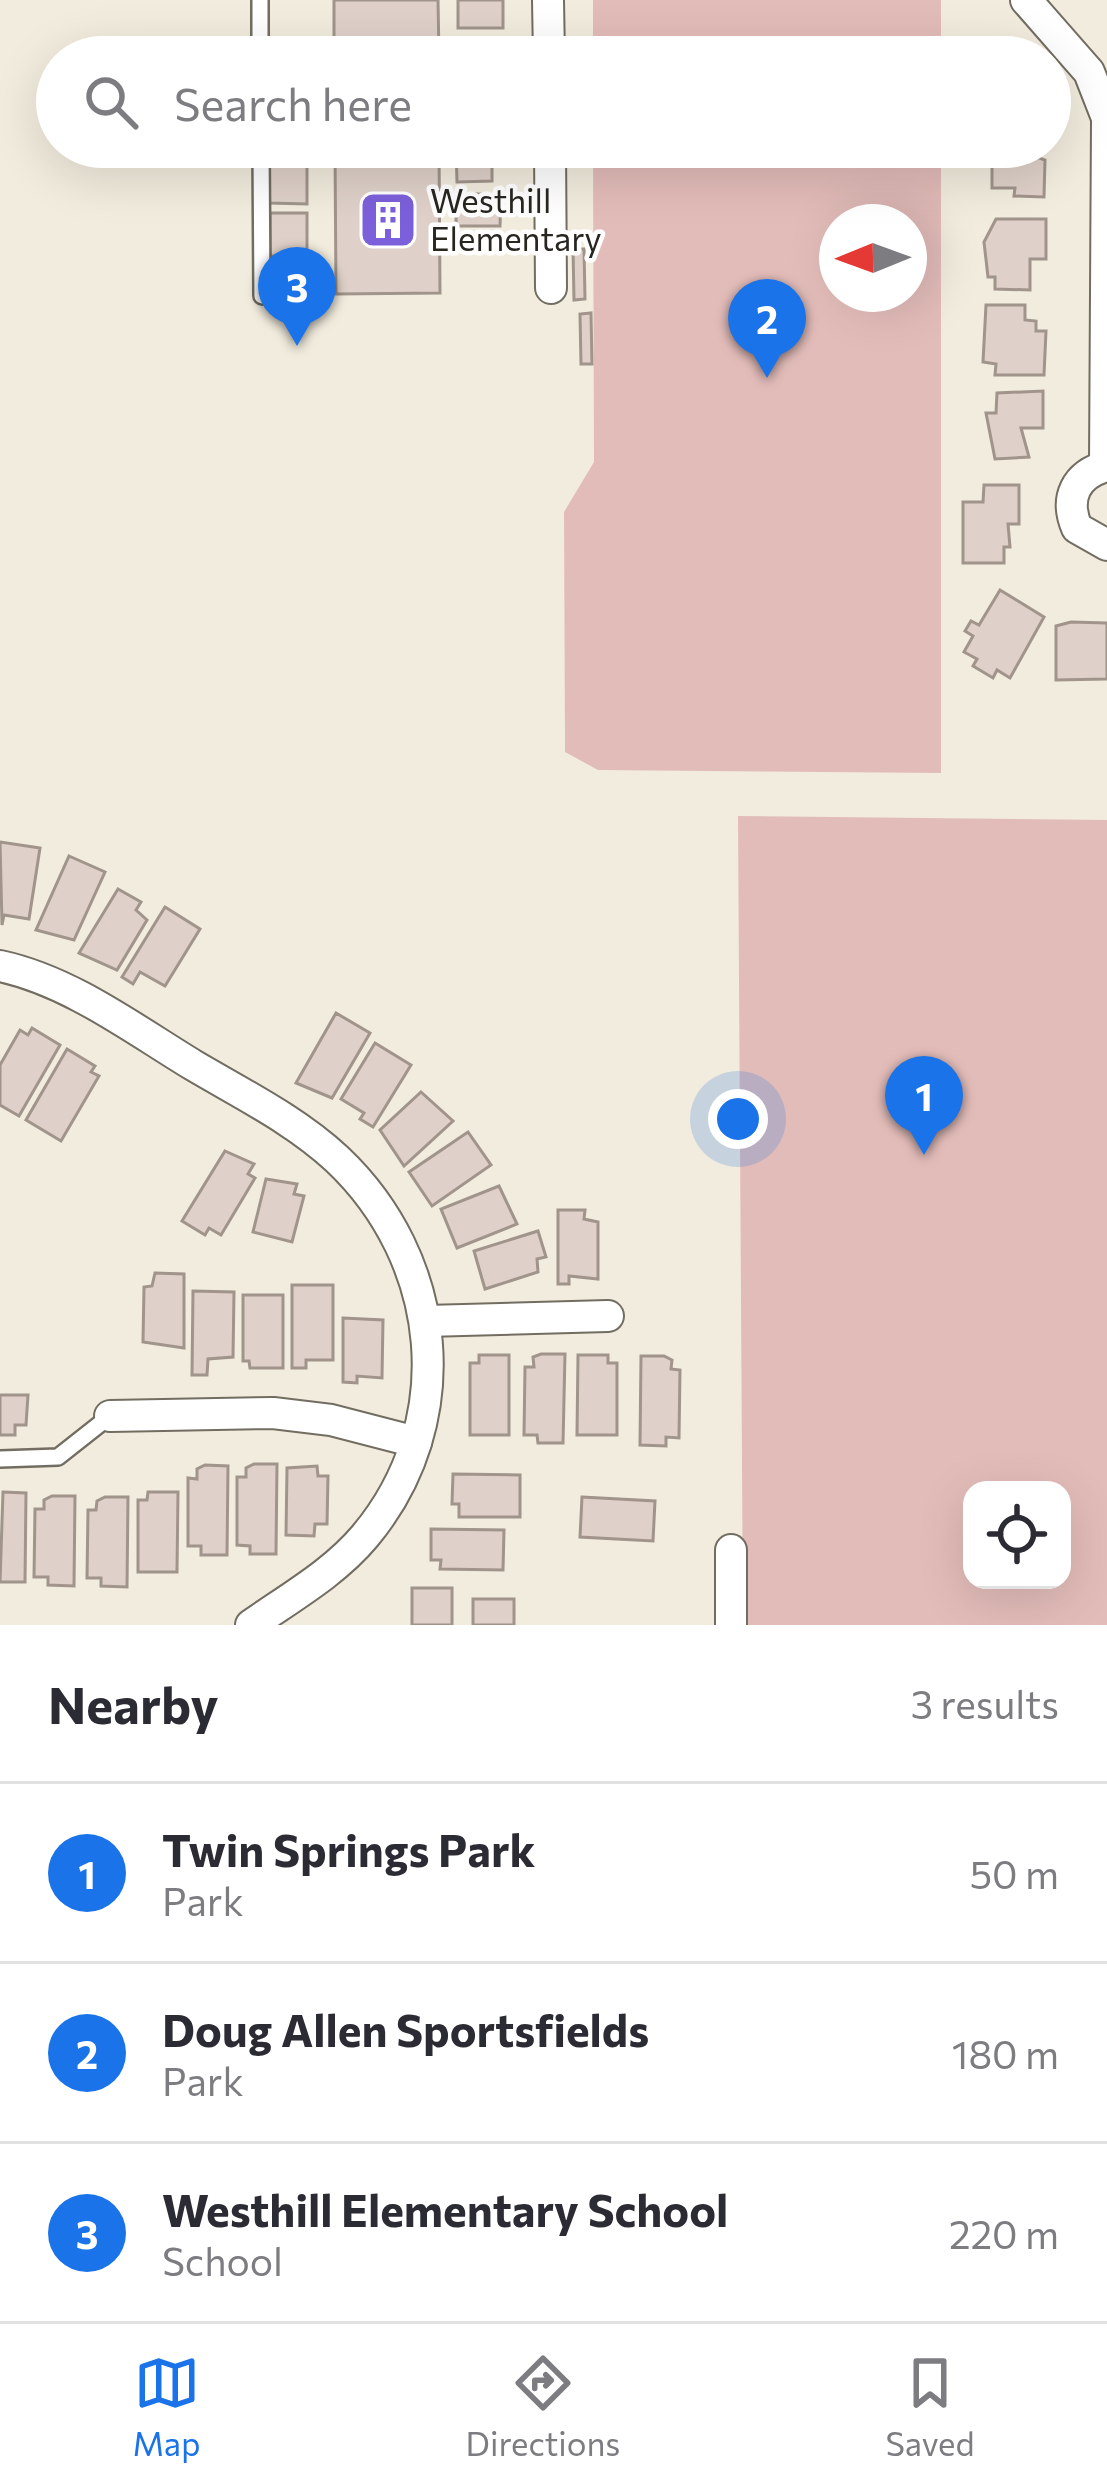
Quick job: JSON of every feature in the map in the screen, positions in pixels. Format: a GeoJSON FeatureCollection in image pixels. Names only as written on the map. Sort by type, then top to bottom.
{"type":"FeatureCollection","features":[{"type":"Feature","properties":{"kind":"street"},"geometry":{"type":"LineString","coordinates":[[548,0],[549,36]]}},
{"type":"Feature","properties":{"kind":"street"},"geometry":{"type":"LineString","coordinates":[[1027,0],[1058,36]]}},
{"type":"Feature","properties":{"kind":"street"},"geometry":{"type":"LineString","coordinates":[[1071,51],[1089,72],[1107,119],[1106,458],[1082,478],[1071,502],[1077,528],[1107,545]]}},
{"type":"Feature","properties":{"kind":"street"},"geometry":{"type":"LineString","coordinates":[[550,168],[551,288]]}},
{"type":"Feature","properties":{"kind":"street"},"geometry":{"type":"LineString","coordinates":[[0,966],[28,972],[81,997],[307,1133],[366,1189],[404,1248],[426,1321],[429,1387],[416,1442],[368,1533],[338,1565],[251,1625]]}},
{"type":"Feature","properties":{"kind":"street"},"geometry":{"type":"LineString","coordinates":[[426,1321],[608,1316]]}},
{"type":"Feature","properties":{"kind":"street"},"geometry":{"type":"LineString","coordinates":[[110,1416],[272,1413],[331,1420],[416,1442]]}},
{"type":"Feature","properties":{"kind":"street"},"geometry":{"type":"LineString","coordinates":[[731,1550],[731,1625]]}},
{"type":"Feature","properties":{"kind":"lane"},"geometry":{"type":"LineString","coordinates":[[260,0],[260,36]]}},
{"type":"Feature","properties":{"kind":"lane"},"geometry":{"type":"LineString","coordinates":[[261,168],[262,296]]}},
{"type":"Feature","properties":{"kind":"lane"},"geometry":{"type":"LineString","coordinates":[[0,1459],[58,1457],[110,1416]]}},
{"type":"Feature","properties":{"kind":"shaded area"},"geometry":{"type":"Polygon","coordinates":[[[593,0],[941,0],[941,36],[593,36],[593,0]]]}},
{"type":"Feature","properties":{"kind":"shaded area"},"geometry":{"type":"Polygon","coordinates":[[[593,168],[941,168],[941,773],[598,770],[565,752],[564,512],[594,462],[593,168]]]}},
{"type":"Feature","properties":{"kind":"shaded area"},"geometry":{"type":"Polygon","coordinates":[[[738,816],[1107,820],[1107,1625],[743,1625],[738,816]]]}},
{"type":"Feature","properties":{"kind":"building"},"geometry":{"type":"Polygon","coordinates":[[[334,0],[438,0],[439,36],[334,36],[334,0]]]}},
{"type":"Feature","properties":{"kind":"building"},"geometry":{"type":"Polygon","coordinates":[[[458,0],[503,0],[503,28],[458,28],[458,0]]]}},
{"type":"Feature","properties":{"kind":"building"},"geometry":{"type":"Polygon","coordinates":[[[269,168],[307,168],[307,204],[269,203],[269,168]]]}},
{"type":"Feature","properties":{"kind":"building","name":"Westhill Elementary"},"geometry":{"type":"Polygon","coordinates":[[[335,168],[439,168],[440,293],[336,294],[335,168]]]}},
{"type":"Feature","properties":{"kind":"building"},"geometry":{"type":"Polygon","coordinates":[[[457,168],[492,168],[492,181],[457,182],[457,168]]]}},
{"type":"Feature","properties":{"kind":"building"},"geometry":{"type":"Polygon","coordinates":[[[992,168],[1045,168],[1044,197],[1014,196],[1015,188],[992,188],[992,168]]]}},
{"type":"Feature","properties":{"kind":"building"},"geometry":{"type":"Polygon","coordinates":[[[456,194],[501,194],[500,226],[456,226],[456,194]]]}},
{"type":"Feature","properties":{"kind":"building"},"geometry":{"type":"Polygon","coordinates":[[[270,213],[307,213],[307,256],[270,256],[270,213]]]}},
{"type":"Feature","properties":{"kind":"building"},"geometry":{"type":"Polygon","coordinates":[[[996,219],[1046,219],[1046,259],[1030,259],[1030,290],[995,289],[995,277],[988,277],[984,242],[996,219]]]}},
{"type":"Feature","properties":{"kind":"building"},"geometry":{"type":"Polygon","coordinates":[[[573,249],[584,249],[585,299],[574,300],[573,249]]]}},
{"type":"Feature","properties":{"kind":"building"},"geometry":{"type":"Polygon","coordinates":[[[986,305],[1025,305],[1025,320],[1036,321],[1036,331],[1046,331],[1044,375],[995,375],[996,364],[983,362],[986,305]]]}},
{"type":"Feature","properties":{"kind":"building"},"geometry":{"type":"Polygon","coordinates":[[[591,313],[592,364],[581,364],[580,314],[591,313]]]}},
{"type":"Feature","properties":{"kind":"building"},"geometry":{"type":"Polygon","coordinates":[[[1043,391],[1043,428],[1021,428],[1029,457],[995,459],[986,413],[996,413],[997,393],[1043,391]]]}},
{"type":"Feature","properties":{"kind":"building"},"geometry":{"type":"Polygon","coordinates":[[[984,485],[1019,485],[1019,524],[1008,524],[1010,547],[1004,547],[1004,563],[963,563],[963,502],[983,502],[984,485]]]}},
{"type":"Feature","properties":{"kind":"building"},"geometry":{"type":"Polygon","coordinates":[[[1000,590],[1044,617],[1010,678],[997,670],[993,678],[973,666],[977,659],[964,652],[973,636],[965,631],[971,621],[979,625],[1000,590]]]}},
{"type":"Feature","properties":{"kind":"building"},"geometry":{"type":"Polygon","coordinates":[[[1107,623],[1107,679],[1056,680],[1056,626],[1107,623]]]}},
{"type":"Feature","properties":{"kind":"building"},"geometry":{"type":"Polygon","coordinates":[[[0,842],[40,848],[29,919],[4,915],[2,925],[0,842]]]}},
{"type":"Feature","properties":{"kind":"building"},"geometry":{"type":"Polygon","coordinates":[[[69,856],[105,872],[74,940],[36,930],[69,856]]]}},
{"type":"Feature","properties":{"kind":"building"},"geometry":{"type":"Polygon","coordinates":[[[118,889],[141,902],[136,910],[147,920],[117,970],[79,953],[118,889]]]}},
{"type":"Feature","properties":{"kind":"building"},"geometry":{"type":"Polygon","coordinates":[[[165,907],[200,929],[165,986],[140,972],[133,984],[122,977],[165,907]]]}},
{"type":"Feature","properties":{"kind":"building"},"geometry":{"type":"Polygon","coordinates":[[[336,1013],[370,1033],[332,1098],[296,1083],[336,1013]]]}},
{"type":"Feature","properties":{"kind":"building"},"geometry":{"type":"Polygon","coordinates":[[[32,1028],[60,1045],[19,1116],[0,1105],[0,1065],[20,1030],[28,1035],[32,1028]]]}},
{"type":"Feature","properties":{"kind":"building"},"geometry":{"type":"Polygon","coordinates":[[[375,1043],[411,1065],[373,1127],[360,1119],[364,1113],[341,1099],[375,1043]]]}},
{"type":"Feature","properties":{"kind":"building"},"geometry":{"type":"Polygon","coordinates":[[[67,1049],[95,1066],[91,1072],[99,1076],[61,1141],[26,1120],[67,1049]]]}},
{"type":"Feature","properties":{"kind":"building"},"geometry":{"type":"Polygon","coordinates":[[[421,1092],[453,1121],[404,1166],[380,1130],[421,1092]]]}},
{"type":"Feature","properties":{"kind":"building"},"geometry":{"type":"Polygon","coordinates":[[[468,1132],[491,1165],[432,1206],[409,1172],[468,1132]]]}},
{"type":"Feature","properties":{"kind":"building"},"geometry":{"type":"Polygon","coordinates":[[[225,1151],[254,1164],[248,1174],[255,1178],[221,1235],[209,1228],[205,1235],[182,1221],[225,1151]]]}},
{"type":"Feature","properties":{"kind":"building"},"geometry":{"type":"Polygon","coordinates":[[[266,1179],[297,1184],[294,1194],[304,1196],[292,1242],[253,1232],[266,1179]]]}},
{"type":"Feature","properties":{"kind":"building"},"geometry":{"type":"Polygon","coordinates":[[[499,1186],[517,1224],[457,1248],[441,1209],[499,1186]]]}},
{"type":"Feature","properties":{"kind":"building"},"geometry":{"type":"Polygon","coordinates":[[[558,1210],[585,1210],[584,1219],[598,1222],[598,1279],[569,1276],[569,1284],[558,1284],[558,1210]]]}},
{"type":"Feature","properties":{"kind":"building"},"geometry":{"type":"Polygon","coordinates":[[[538,1231],[546,1257],[537,1259],[538,1272],[485,1289],[474,1251],[538,1231]]]}},
{"type":"Feature","properties":{"kind":"building"},"geometry":{"type":"Polygon","coordinates":[[[155,1273],[184,1274],[184,1348],[143,1342],[144,1287],[152,1286],[155,1273]]]}},
{"type":"Feature","properties":{"kind":"building"},"geometry":{"type":"Polygon","coordinates":[[[292,1285],[333,1285],[333,1360],[306,1360],[306,1368],[292,1368],[292,1285]]]}},
{"type":"Feature","properties":{"kind":"building"},"geometry":{"type":"Polygon","coordinates":[[[193,1291],[234,1292],[233,1357],[208,1359],[207,1375],[192,1375],[193,1291]]]}},
{"type":"Feature","properties":{"kind":"building"},"geometry":{"type":"Polygon","coordinates":[[[243,1295],[283,1295],[283,1368],[250,1368],[249,1361],[243,1361],[243,1295]]]}},
{"type":"Feature","properties":{"kind":"building"},"geometry":{"type":"Polygon","coordinates":[[[343,1318],[383,1320],[382,1378],[357,1376],[357,1383],[343,1382],[343,1318]]]}},
{"type":"Feature","properties":{"kind":"building"},"geometry":{"type":"Polygon","coordinates":[[[565,1354],[563,1443],[538,1443],[537,1435],[524,1435],[525,1367],[534,1367],[533,1357],[565,1354]]]}},
{"type":"Feature","properties":{"kind":"building"},"geometry":{"type":"Polygon","coordinates":[[[479,1355],[509,1355],[509,1435],[470,1435],[470,1363],[479,1363],[479,1355]]]}},
{"type":"Feature","properties":{"kind":"building"},"geometry":{"type":"Polygon","coordinates":[[[578,1355],[608,1355],[608,1363],[617,1363],[617,1435],[577,1435],[578,1355]]]}},
{"type":"Feature","properties":{"kind":"building"},"geometry":{"type":"Polygon","coordinates":[[[641,1356],[664,1356],[672,1360],[671,1369],[680,1370],[679,1438],[666,1437],[666,1446],[640,1445],[641,1356]]]}},
{"type":"Feature","properties":{"kind":"building"},"geometry":{"type":"Polygon","coordinates":[[[0,1395],[28,1395],[26,1425],[15,1425],[15,1435],[0,1435],[0,1395]]]}},
{"type":"Feature","properties":{"kind":"building"},"geometry":{"type":"Polygon","coordinates":[[[277,1464],[276,1554],[250,1554],[250,1546],[237,1545],[237,1477],[246,1477],[246,1468],[277,1464]]]}},
{"type":"Feature","properties":{"kind":"building"},"geometry":{"type":"Polygon","coordinates":[[[228,1466],[227,1555],[201,1555],[201,1546],[188,1546],[188,1478],[197,1479],[197,1469],[228,1466]]]}},
{"type":"Feature","properties":{"kind":"building"},"geometry":{"type":"Polygon","coordinates":[[[317,1466],[318,1476],[328,1476],[327,1524],[315,1524],[314,1536],[286,1535],[287,1468],[317,1466]]]}},
{"type":"Feature","properties":{"kind":"building"},"geometry":{"type":"Polygon","coordinates":[[[453,1474],[520,1475],[520,1517],[459,1517],[459,1504],[452,1504],[453,1474]]]}},
{"type":"Feature","properties":{"kind":"building"},"geometry":{"type":"Polygon","coordinates":[[[3,1492],[26,1493],[25,1582],[0,1582],[3,1492]]]}},
{"type":"Feature","properties":{"kind":"building"},"geometry":{"type":"Polygon","coordinates":[[[148,1492],[178,1492],[177,1572],[138,1572],[138,1500],[147,1500],[148,1492]]]}},
{"type":"Feature","properties":{"kind":"building"},"geometry":{"type":"Polygon","coordinates":[[[75,1496],[74,1586],[48,1585],[48,1577],[34,1577],[35,1509],[44,1509],[44,1500],[75,1496]]]}},
{"type":"Feature","properties":{"kind":"building"},"geometry":{"type":"Polygon","coordinates":[[[128,1497],[127,1587],[101,1586],[101,1578],[87,1578],[88,1510],[96,1510],[97,1501],[128,1497]]]}},
{"type":"Feature","properties":{"kind":"building"},"geometry":{"type":"Polygon","coordinates":[[[582,1497],[655,1501],[653,1541],[580,1537],[582,1497]]]}},
{"type":"Feature","properties":{"kind":"building"},"geometry":{"type":"Polygon","coordinates":[[[431,1529],[504,1530],[503,1570],[440,1569],[441,1560],[431,1560],[431,1529]]]}},
{"type":"Feature","properties":{"kind":"building"},"geometry":{"type":"Polygon","coordinates":[[[412,1588],[452,1588],[452,1625],[412,1625],[412,1588]]]}},
{"type":"Feature","properties":{"kind":"building"},"geometry":{"type":"Polygon","coordinates":[[[473,1599],[514,1599],[514,1625],[473,1625],[473,1599]]]}},
{"type":"Feature","properties":{"kind":"place","name":"Westhill Elementary"},"geometry":{"type":"Point","coordinates":[388,220]}},
{"type":"Feature","properties":{"kind":"place","name":"Westhill Elementary School"},"geometry":{"type":"Point","coordinates":[297,346]}},
{"type":"Feature","properties":{"kind":"place","name":"Doug Allen Sportsfields"},"geometry":{"type":"Point","coordinates":[767,378]}},
{"type":"Feature","properties":{"kind":"place","name":"Twin Springs Park"},"geometry":{"type":"Point","coordinates":[924,1155]}}]}
